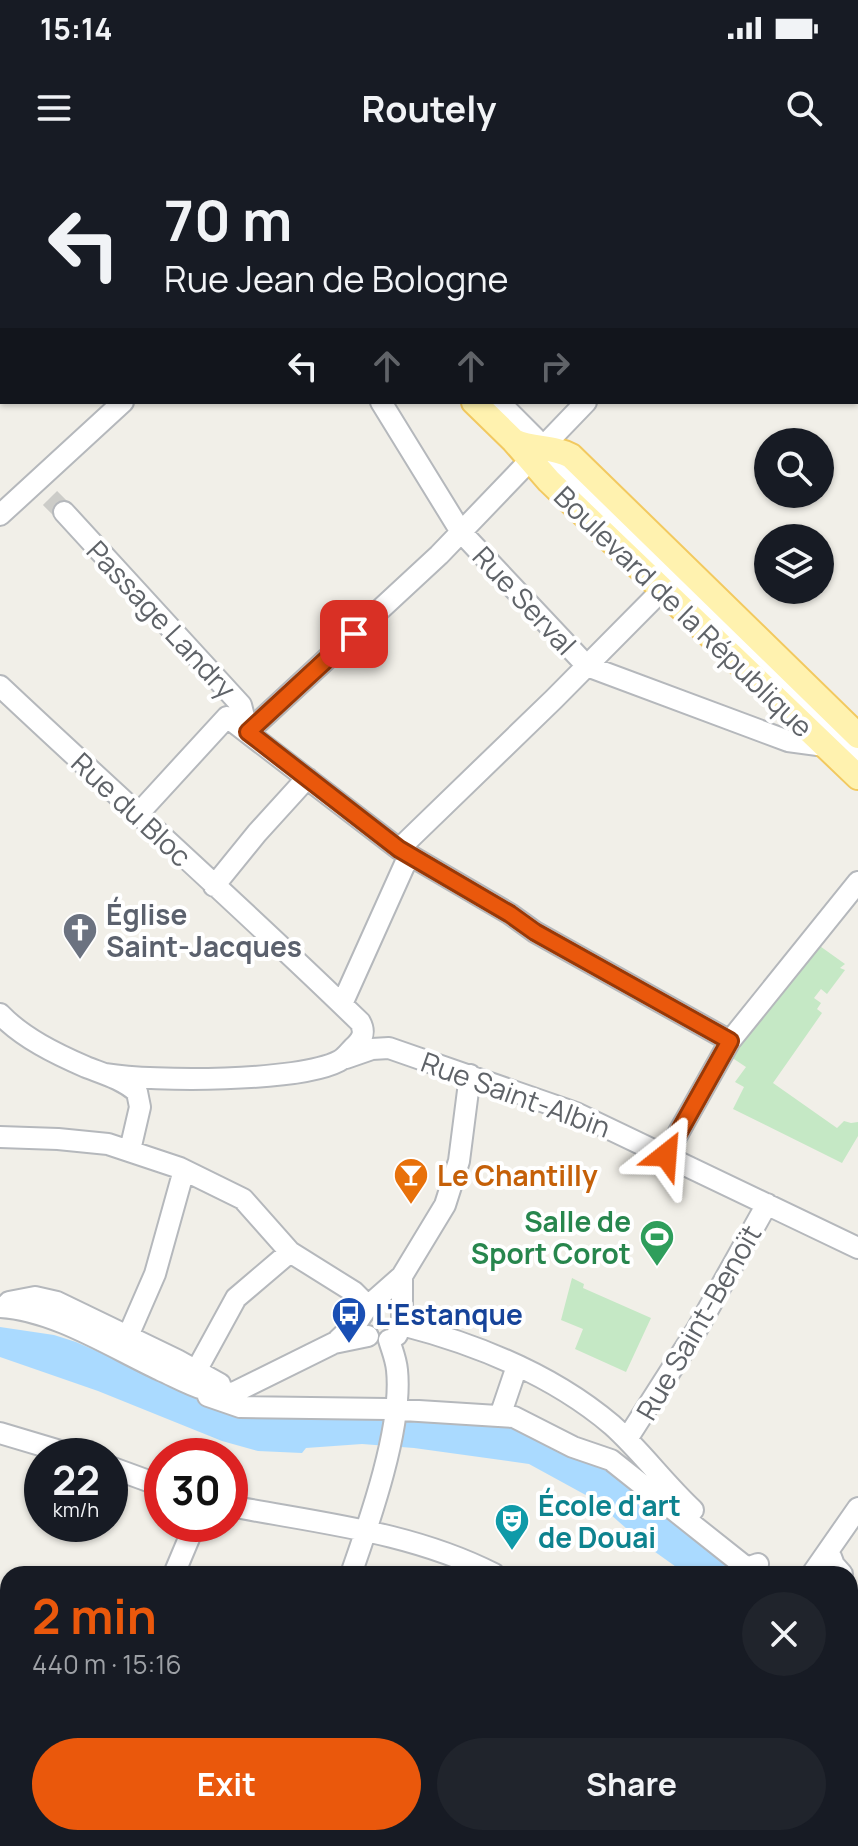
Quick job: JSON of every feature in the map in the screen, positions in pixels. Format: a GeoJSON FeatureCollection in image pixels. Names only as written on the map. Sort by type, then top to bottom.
{"type":"FeatureCollection","features":[{"type":"Feature","properties":{"kind":"main road","name":"Boulevard de la République"},"geometry":{"type":"LineString","coordinates":[[477,404],[538,448],[663,589],[858,777]]}},
{"type":"Feature","properties":{"kind":"main road","name":"Boulevard de la République"},"geometry":{"type":"LineString","coordinates":[[538,448],[571,456],[858,736]]}},
{"type":"Feature","properties":{"kind":"street"},"geometry":{"type":"LineString","coordinates":[[0,515],[50,498],[121,404]]}},
{"type":"Feature","properties":{"kind":"street","name":"Rue Serval"},"geometry":{"type":"LineString","coordinates":[[382,404],[461,532],[587,666],[788,741],[825,746]]}},
{"type":"Feature","properties":{"kind":"street"},"geometry":{"type":"LineString","coordinates":[[501,404],[568,483],[858,760]]}},
{"type":"Feature","properties":{"kind":"street"},"geometry":{"type":"LineString","coordinates":[[510,404],[538,448],[858,752]]}},
{"type":"Feature","properties":{"kind":"street"},"geometry":{"type":"LineString","coordinates":[[248,732],[439,555],[538,448],[584,404]]}},
{"type":"Feature","properties":{"kind":"street","name":"Passage Landry"},"geometry":{"type":"LineString","coordinates":[[50,498],[241,705],[248,732]]}},
{"type":"Feature","properties":{"kind":"street"},"geometry":{"type":"LineString","coordinates":[[342,1004],[404,852],[663,589]]}},
{"type":"Feature","properties":{"kind":"street","name":"Rue du Bloc"},"geometry":{"type":"LineString","coordinates":[[0,686],[250,916],[360,1022],[364,1033],[359,1043],[341,1060]]}},
{"type":"Feature","properties":{"kind":"street"},"geometry":{"type":"LineString","coordinates":[[138,814],[227,717],[404,852],[548,940],[730,1041]]}},
{"type":"Feature","properties":{"kind":"street"},"geometry":{"type":"LineString","coordinates":[[214,886],[307,778]]}},
{"type":"Feature","properties":{"kind":"street"},"geometry":{"type":"LineString","coordinates":[[666,1155],[730,1041],[858,882]]}},
{"type":"Feature","properties":{"kind":"street"},"geometry":{"type":"LineString","coordinates":[[3,1021],[59,1054],[133,1088],[140,1096],[140,1107],[130,1150]]}},
{"type":"Feature","properties":{"kind":"street","name":"Rue Saint-Albin"},"geometry":{"type":"LineString","coordinates":[[341,1060],[372,1049],[389,1048],[576,1113],[858,1248]]}},
{"type":"Feature","properties":{"kind":"street"},"geometry":{"type":"LineString","coordinates":[[106,1074],[175,1079],[283,1073],[318,1068],[341,1060]]}},
{"type":"Feature","properties":{"kind":"street"},"geometry":{"type":"LineString","coordinates":[[334,1343],[402,1276],[451,1192],[459,1161],[470,1075]]}},
{"type":"Feature","properties":{"kind":"street"},"geometry":{"type":"LineString","coordinates":[[0,1137],[87,1141],[130,1150],[184,1170],[243,1199],[290,1252],[354,1292],[368,1308]]}},
{"type":"Feature","properties":{"kind":"street"},"geometry":{"type":"LineString","coordinates":[[128,1336],[155,1274],[184,1170]]}},
{"type":"Feature","properties":{"kind":"street","name":"Rue Saint-Benoït"},"geometry":{"type":"LineString","coordinates":[[627,1439],[719,1291],[767,1204]]}},
{"type":"Feature","properties":{"kind":"street"},"geometry":{"type":"LineString","coordinates":[[196,1371],[231,1306],[290,1252]]}},
{"type":"Feature","properties":{"kind":"street"},"geometry":{"type":"LineString","coordinates":[[354,1566],[390,1449],[402,1276]]}},
{"type":"Feature","properties":{"kind":"street"},"geometry":{"type":"LineString","coordinates":[[0,1306],[35,1297],[45,1298],[224,1385],[252,1382]]}},
{"type":"Feature","properties":{"kind":"street"},"geometry":{"type":"LineString","coordinates":[[368,1308],[389,1302],[397,1326]]}},
{"type":"Feature","properties":{"kind":"street"},"geometry":{"type":"LineString","coordinates":[[0,1306],[35,1312],[206,1390],[226,1394],[334,1343],[368,1336]]}},
{"type":"Feature","properties":{"kind":"street"},"geometry":{"type":"LineString","coordinates":[[368,1308],[363,1328],[368,1336],[378,1341],[397,1326]]}},
{"type":"Feature","properties":{"kind":"street"},"geometry":{"type":"LineString","coordinates":[[397,1326],[517,1366],[572,1395],[627,1439],[686,1504],[757,1566]]}},
{"type":"Feature","properties":{"kind":"street"},"geometry":{"type":"LineString","coordinates":[[500,1416],[517,1366]]}},
{"type":"Feature","properties":{"kind":"street"},"geometry":{"type":"LineString","coordinates":[[206,1390],[208,1396],[240,1407],[395,1409],[514,1417],[573,1447],[611,1460],[744,1566]]}},
{"type":"Feature","properties":{"kind":"street"},"geometry":{"type":"LineString","coordinates":[[0,1433],[24,1440]]}},
{"type":"Feature","properties":{"kind":"street"},"geometry":{"type":"LineString","coordinates":[[818,1566],[858,1508]]}},
{"type":"Feature","properties":{"kind":"street"},"geometry":{"type":"LineString","coordinates":[[248,1509],[392,1536],[474,1566]]}},
{"type":"Feature","properties":{"kind":"street"},"geometry":{"type":"LineString","coordinates":[[836,1566],[858,1519]]}},
{"type":"Feature","properties":{"kind":"street"},"geometry":{"type":"LineString","coordinates":[[177,1566],[187,1542]]}},
{"type":"Feature","properties":{"kind":"green space"},"geometry":{"type":"Polygon","coordinates":[[[817,944],[845,964],[840,968],[845,970],[827,994],[821,989],[814,998],[821,1003],[817,1009],[822,1013],[773,1083],[837,1128],[844,1121],[858,1122],[858,1136],[842,1163],[733,1109],[744,1087],[735,1082],[746,1067],[728,1055],[817,944]]]}},
{"type":"Feature","properties":{"kind":"green space"},"geometry":{"type":"Polygon","coordinates":[[[572,1278],[584,1284],[583,1288],[651,1318],[626,1372],[575,1349],[583,1329],[561,1320],[572,1278]]]}},
{"type":"Feature","properties":{"kind":"water"},"geometry":{"type":"Polygon","coordinates":[[[0,1327],[54,1335],[76,1342],[220,1405],[511,1420],[607,1464],[740,1566],[675,1566],[644,1544],[593,1499],[529,1464],[362,1444],[306,1448],[302,1453],[258,1451],[248,1448],[248,1438],[215,1438],[98,1391],[0,1357],[0,1327]]]}},
{"type":"Feature","properties":{"kind":"tunnel"},"geometry":{"type":"LineString","coordinates":[[50,498],[64,512]]}},
{"type":"Feature","properties":{"kind":"place","name":"Église Saint-Jacques"},"geometry":{"type":"Point","coordinates":[80,961]}},
{"type":"Feature","properties":{"kind":"place","name":"Le Chantilly"},"geometry":{"type":"Point","coordinates":[411,1206]}},
{"type":"Feature","properties":{"kind":"place","name":"Salle de Sport Corot"},"geometry":{"type":"Point","coordinates":[657,1268]}},
{"type":"Feature","properties":{"kind":"place","name":"L'Estanque"},"geometry":{"type":"Point","coordinates":[349,1345]}},
{"type":"Feature","properties":{"kind":"place","name":"École d'art de Douai"},"geometry":{"type":"Point","coordinates":[512,1552]}},
{"type":"Feature","properties":{"kind":"route"},"geometry":{"type":"LineString","coordinates":[[354,634],[248,732],[402,851],[535,932],[730,1041],[666,1155]]}}]}
